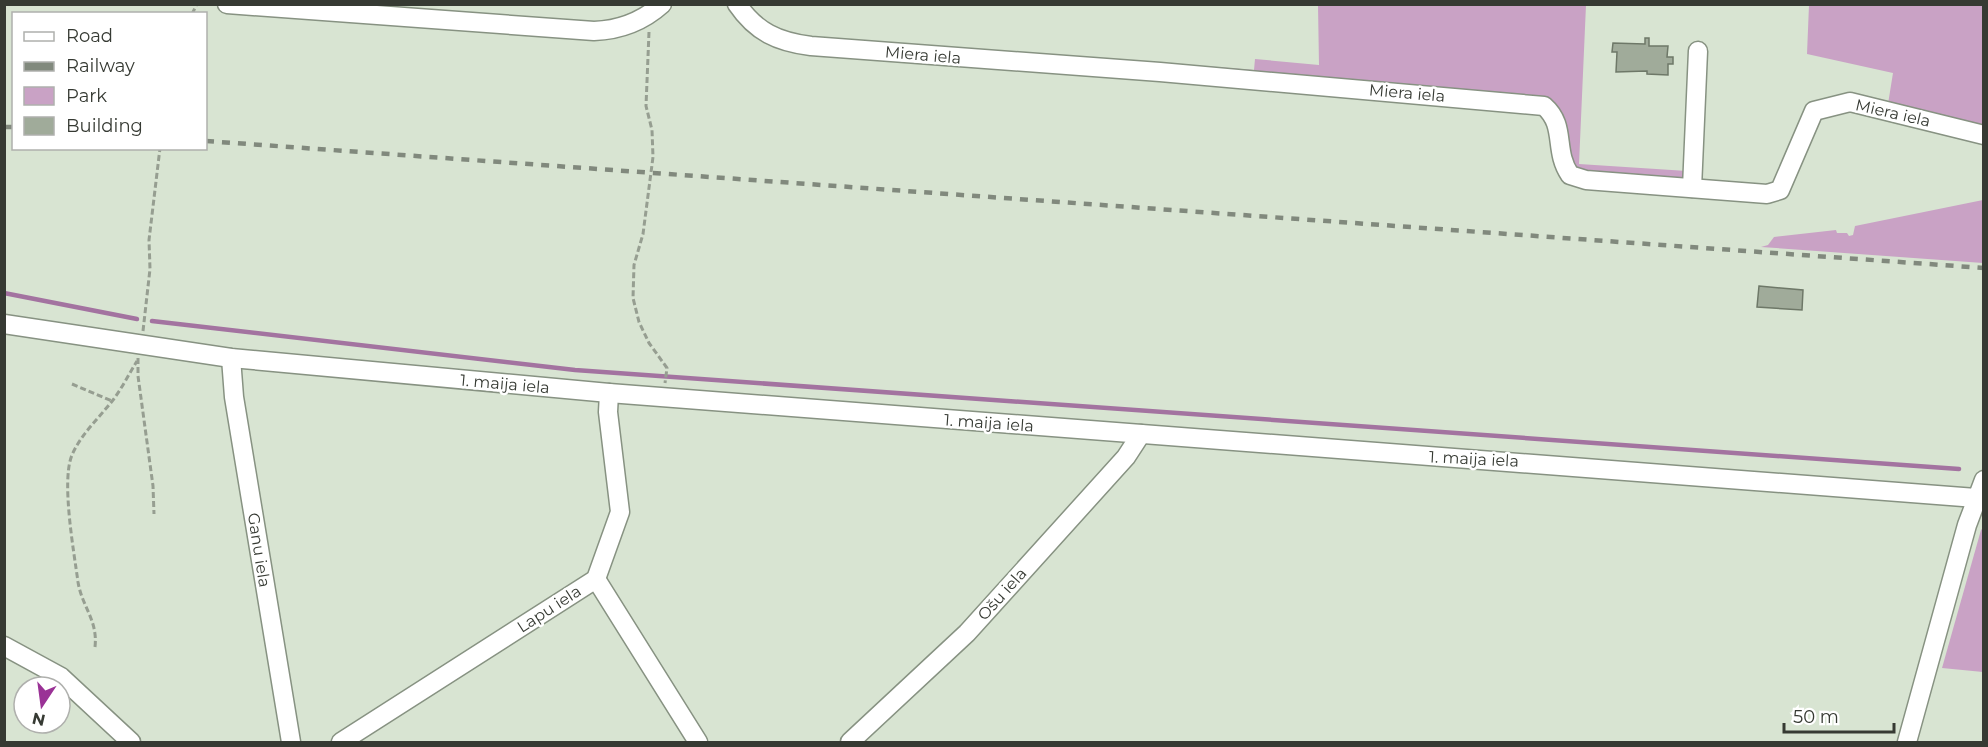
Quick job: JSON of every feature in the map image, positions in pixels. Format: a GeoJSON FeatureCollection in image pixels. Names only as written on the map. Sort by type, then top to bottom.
{"type":"FeatureCollection","features":[{"type":"Feature","properties":{"kind":"street"},"geometry":{"type":"LineString","coordinates":[[226,4],[594,31],[626,27],[659,7]]}},
{"type":"Feature","properties":{"kind":"street","name":"Miera iela"},"geometry":{"type":"LineString","coordinates":[[737,4],[763,32],[792,44],[1171,73],[1544,106],[1552,113],[1558,127],[1561,161],[1570,175],[1586,180],[1767,194],[1780,190],[1814,111],[1850,102],[1983,135]]}},
{"type":"Feature","properties":{"kind":"street"},"geometry":{"type":"LineString","coordinates":[[1692,188],[1698,51]]}},
{"type":"Feature","properties":{"kind":"street","name":"1. maija iela"},"geometry":{"type":"LineString","coordinates":[[4,324],[231,358],[609,393],[1980,500]]}},
{"type":"Feature","properties":{"kind":"street","name":"Ganu iela"},"geometry":{"type":"LineString","coordinates":[[231,358],[234,397],[291,742]]}},
{"type":"Feature","properties":{"kind":"street","name":"Lapu iela"},"geometry":{"type":"LineString","coordinates":[[342,742],[596,579],[620,512],[608,412],[609,393]]}},
{"type":"Feature","properties":{"kind":"street","name":"Ošu iela"},"geometry":{"type":"LineString","coordinates":[[850,742],[967,633],[1126,457],[1141,434]]}},
{"type":"Feature","properties":{"kind":"street"},"geometry":{"type":"LineString","coordinates":[[1907,742],[1980,500],[1983,480]]}},
{"type":"Feature","properties":{"kind":"street"},"geometry":{"type":"LineString","coordinates":[[596,579],[698,742]]}},
{"type":"Feature","properties":{"kind":"street"},"geometry":{"type":"LineString","coordinates":[[4,646],[61,677],[132,742]]}},
{"type":"Feature","properties":{"kind":"path"},"geometry":{"type":"LineString","coordinates":[[659,7],[649,27],[646,106],[652,130],[653,157],[643,234],[634,265],[633,298],[639,322],[649,344],[667,368],[665,383]]}},
{"type":"Feature","properties":{"kind":"path"},"geometry":{"type":"LineString","coordinates":[[141,346],[149,289],[149,240],[160,150]]}},
{"type":"Feature","properties":{"kind":"path"},"geometry":{"type":"LineString","coordinates":[[95,647],[95,625],[83,603],[79,583],[68,478],[69,466],[76,447],[112,401],[138,360],[153,486],[154,514]]}},
{"type":"Feature","properties":{"kind":"path"},"geometry":{"type":"LineString","coordinates":[[72,384],[112,401]]}},
{"type":"Feature","properties":{"kind":"green space"},"geometry":{"type":"Polygon","coordinates":[[[1318,5],[1586,5],[1579,164],[1687,171],[1681,180],[1675,182],[1573,170],[1560,115],[1167,66],[1166,63],[1254,70],[1255,59],[1319,65],[1318,5]]]}},
{"type":"Feature","properties":{"kind":"green space"},"geometry":{"type":"Polygon","coordinates":[[[1809,5],[1983,5],[1983,130],[1888,104],[1893,73],[1807,54],[1809,5]]]}},
{"type":"Feature","properties":{"kind":"green space"},"geometry":{"type":"Polygon","coordinates":[[[1983,200],[1983,263],[1761,247],[1768,245],[1774,237],[1836,230],[1837,233],[1847,233],[1849,236],[1853,235],[1855,226],[1983,200]]]}},
{"type":"Feature","properties":{"kind":"green space"},"geometry":{"type":"Polygon","coordinates":[[[1983,528],[1983,672],[1942,668],[1981,530],[1983,528]]]}},
{"type":"Feature","properties":{"kind":"building"},"geometry":{"type":"Polygon","coordinates":[[[1645,38],[1649,38],[1649,46],[1668,46],[1667,57],[1673,57],[1673,64],[1668,64],[1668,75],[1647,74],[1647,71],[1616,72],[1617,52],[1612,52],[1613,43],[1645,44],[1645,38]]]}},
{"type":"Feature","properties":{"kind":"building"},"geometry":{"type":"Polygon","coordinates":[[[1759,286],[1803,290],[1802,310],[1757,307],[1759,286]]]}},
{"type":"Feature","properties":{"kind":"waterway"},"geometry":{"type":"LineString","coordinates":[[4,293],[137,319]]}},
{"type":"Feature","properties":{"kind":"waterway"},"geometry":{"type":"LineString","coordinates":[[152,321],[575,370],[1959,469]]}},
{"type":"Feature","properties":{"kind":"railway"},"geometry":{"type":"LineString","coordinates":[[4,127],[12,127]]}},
{"type":"Feature","properties":{"kind":"railway"},"geometry":{"type":"LineString","coordinates":[[207,141],[1984,268]]}}]}
